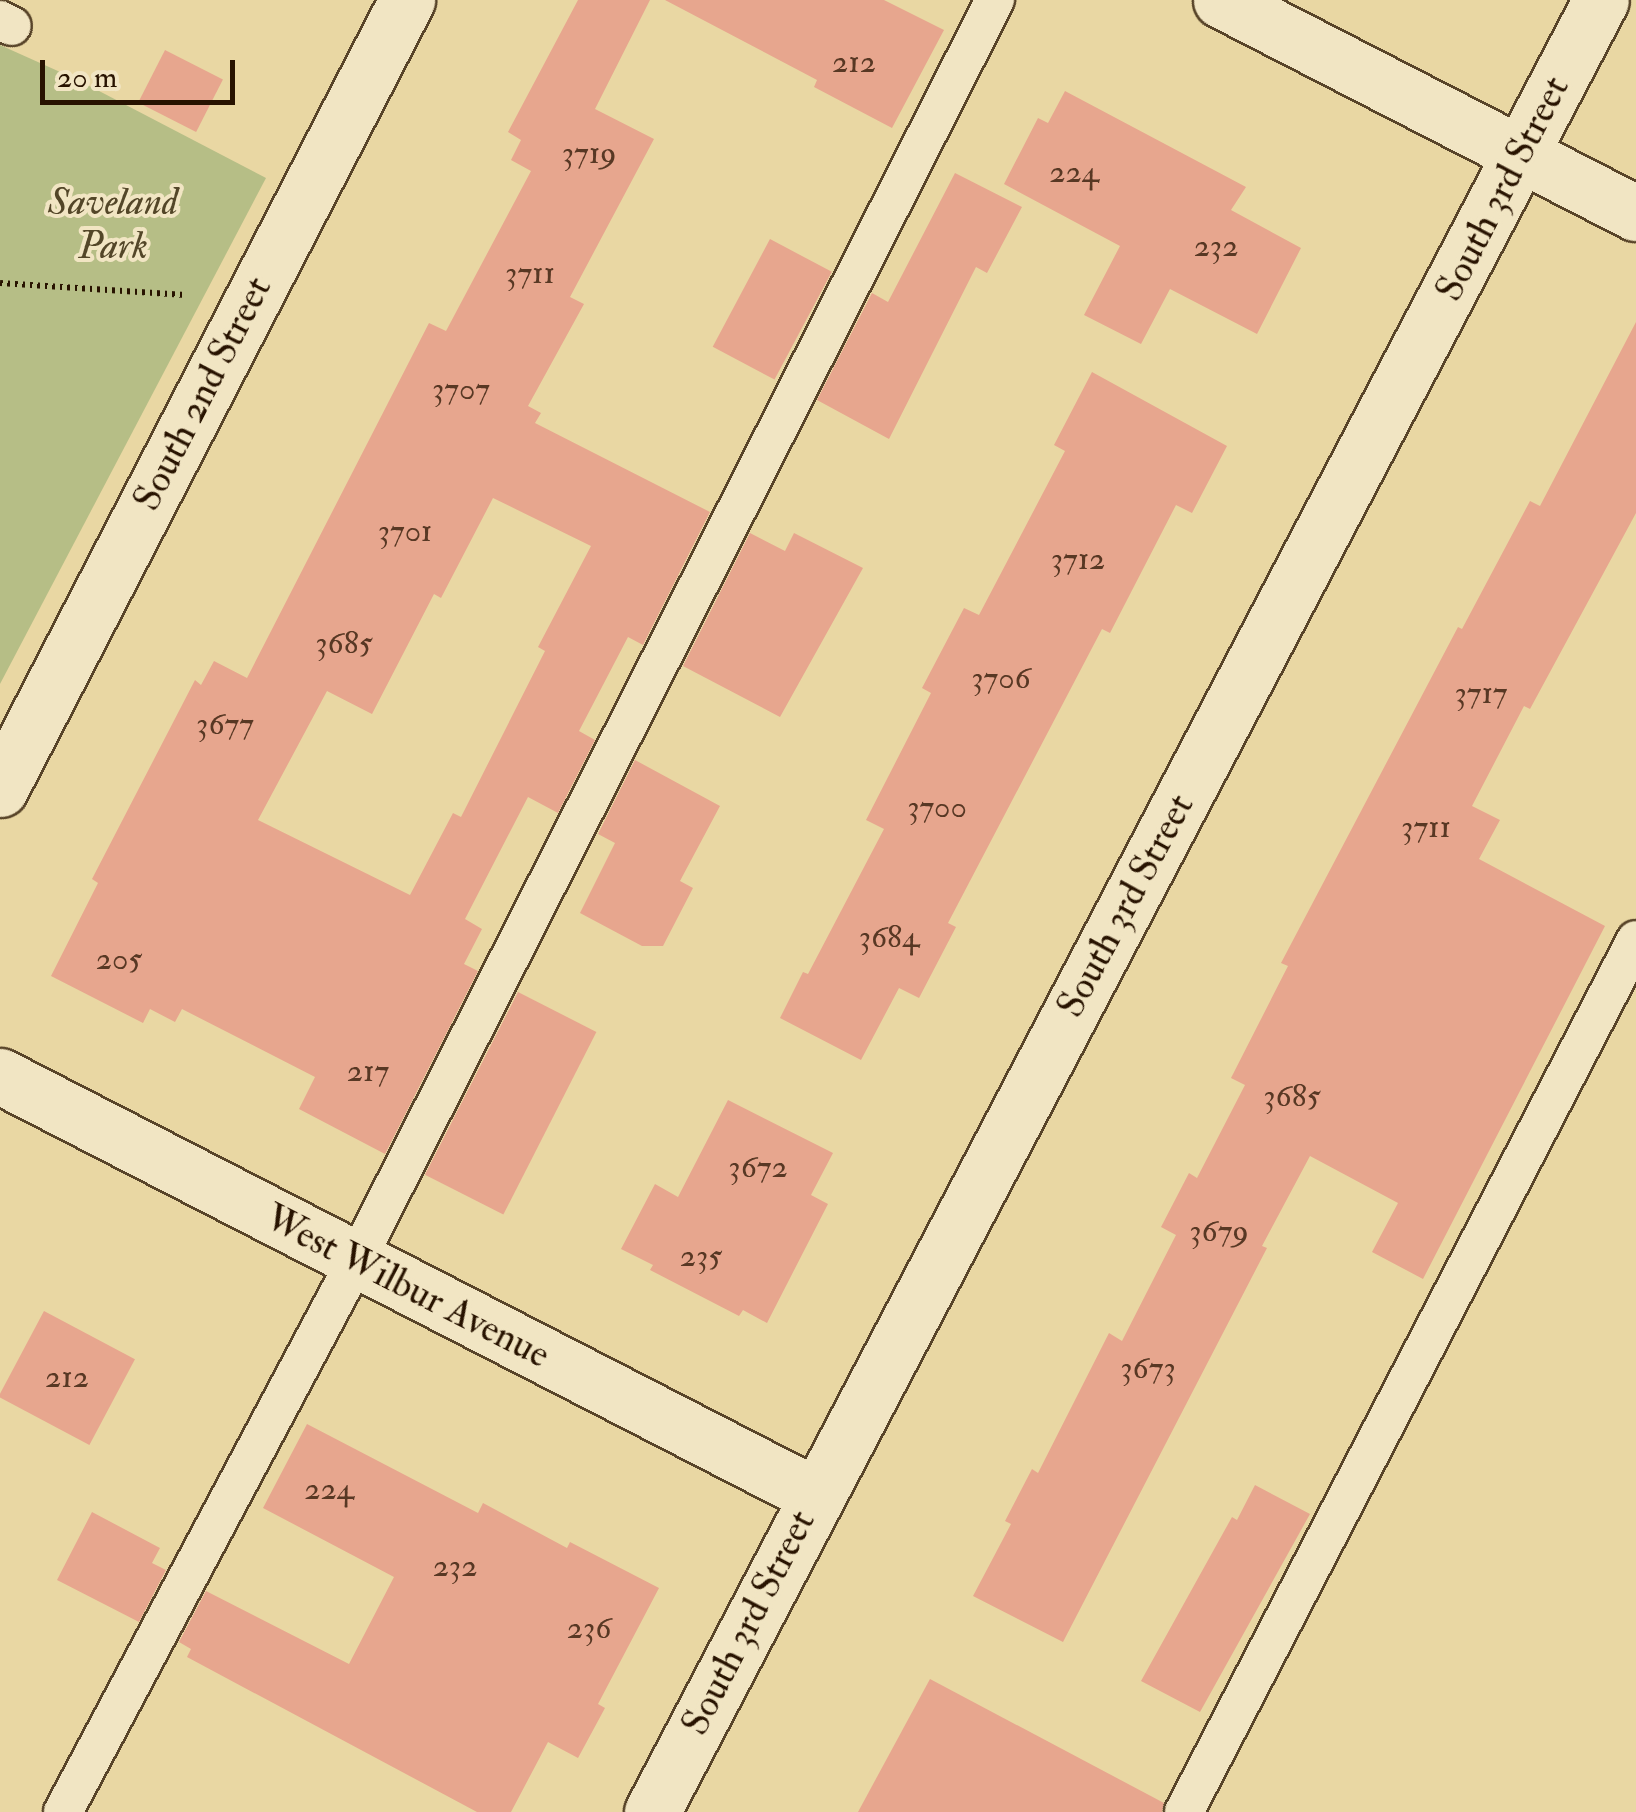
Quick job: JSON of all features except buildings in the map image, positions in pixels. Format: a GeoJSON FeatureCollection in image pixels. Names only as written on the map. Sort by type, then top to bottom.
{"type":"FeatureCollection","features":[{"type":"Feature","properties":{"kind":"street","name":"South 2nd Street"},"geometry":{"type":"LineString","coordinates":[[0,789],[406,0]]}},
{"type":"Feature","properties":{"kind":"street"},"geometry":{"type":"LineString","coordinates":[[1221,0],[1636,213]]}},
{"type":"Feature","properties":{"kind":"street","name":"South 3rd Street"},"geometry":{"type":"LineString","coordinates":[[652,1812],[1601,0]]}},
{"type":"Feature","properties":{"kind":"street","name":"West Wilbur Avenue"},"geometry":{"type":"LineString","coordinates":[[0,1076],[815,1495]]}},
{"type":"Feature","properties":{"kind":"lane"},"geometry":{"type":"LineString","coordinates":[[62,1812],[356,1261],[995,0]]}},
{"type":"Feature","properties":{"kind":"lane"},"geometry":{"type":"LineString","coordinates":[[1184,1812],[1636,940]]}},
{"type":"Feature","properties":{"kind":"path"},"geometry":{"type":"LineString","coordinates":[[0,283],[186,295]]}},
{"type":"Feature","properties":{"kind":"green space","name":"Saveland Park"},"geometry":{"type":"Polygon","coordinates":[[[0,45],[78,80],[266,178],[0,684],[0,45]]]}}]}
